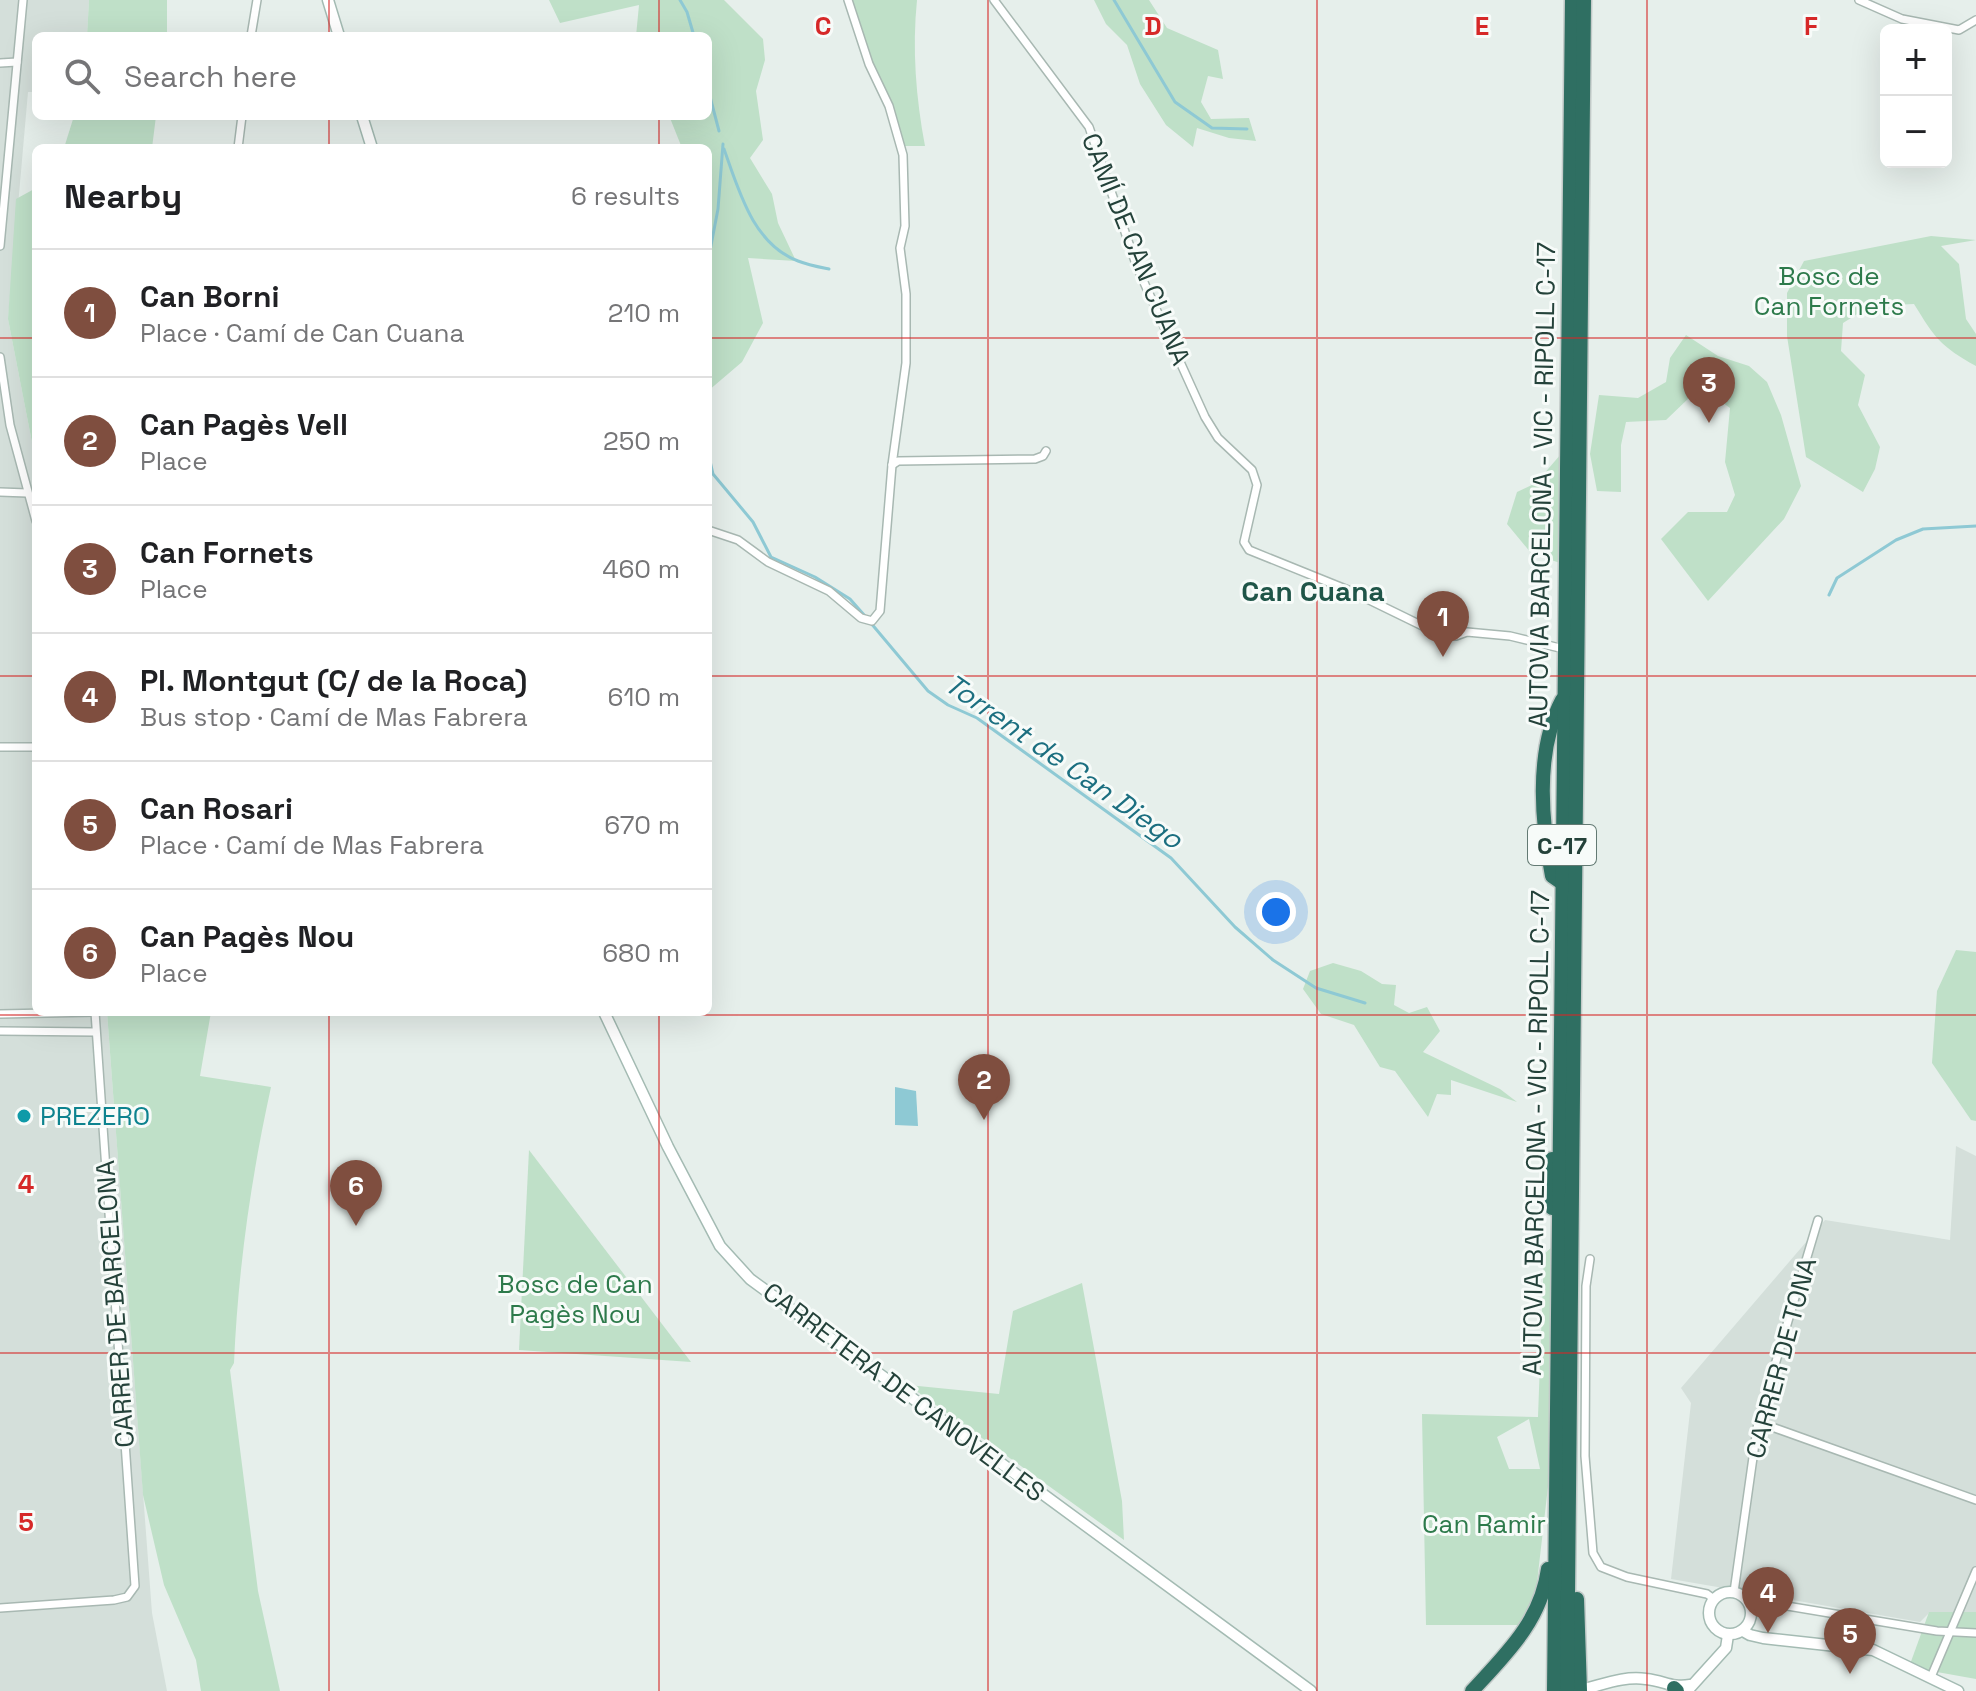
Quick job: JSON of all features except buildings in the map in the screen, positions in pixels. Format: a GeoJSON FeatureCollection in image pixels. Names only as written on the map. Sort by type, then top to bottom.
{"type":"FeatureCollection","features":[{"type":"Feature","properties":{"kind":"highway","name":"AUTOVIA BARCELONA - VIC - RIPOLL C-17"},"geometry":{"type":"LineString","coordinates":[[1554,1691],[1559,1247],[1554,1235],[1552,1192],[1547,1183],[1552,1174],[1552,1141],[1560,1116],[1562,883],[1552,876],[1543,832],[1544,768],[1551,721],[1564,696],[1572,0]]}},
{"type":"Feature","properties":{"kind":"highway","name":"AUTOVIA BARCELONA - VIC - RIPOLL C-17"},"geometry":{"type":"LineString","coordinates":[[1567,1691],[1584,0]]}},
{"type":"Feature","properties":{"kind":"highway"},"geometry":{"type":"LineString","coordinates":[[1569,1483],[1584,1689]]}},
{"type":"Feature","properties":{"kind":"highway"},"geometry":{"type":"LineString","coordinates":[[1472,1691],[1529,1627],[1538,1609],[1547,1580],[1555,1517]]}},
{"type":"Feature","properties":{"kind":"street"},"geometry":{"type":"LineString","coordinates":[[0,246],[23,0]]}},
{"type":"Feature","properties":{"kind":"street"},"geometry":{"type":"LineString","coordinates":[[252,32],[257,0]]}},
{"type":"Feature","properties":{"kind":"street"},"geometry":{"type":"LineString","coordinates":[[328,0],[338,32]]}},
{"type":"Feature","properties":{"kind":"street"},"geometry":{"type":"LineString","coordinates":[[712,531],[738,540],[768,562],[829,591],[861,618],[872,621],[880,611],[892,465],[906,363],[906,294],[900,248],[905,226],[903,155],[889,106],[869,64],[848,0]]}},
{"type":"Feature","properties":{"kind":"street","name":"CAMÍ DE CAN CUANA"},"geometry":{"type":"LineString","coordinates":[[994,0],[1089,127],[1137,267],[1205,417],[1218,438],[1252,470],[1257,485],[1244,542],[1249,550],[1353,592],[1435,632],[1456,636],[1467,632],[1510,636],[1564,649]]}},
{"type":"Feature","properties":{"kind":"street"},"geometry":{"type":"LineString","coordinates":[[1859,0],[1902,19],[1959,30],[1976,20]]}},
{"type":"Feature","properties":{"kind":"street"},"geometry":{"type":"LineString","coordinates":[[0,63],[17,62]]}},
{"type":"Feature","properties":{"kind":"street"},"geometry":{"type":"LineString","coordinates":[[238,144],[242,120]]}},
{"type":"Feature","properties":{"kind":"street"},"geometry":{"type":"LineString","coordinates":[[363,120],[371,144]]}},
{"type":"Feature","properties":{"kind":"street"},"geometry":{"type":"LineString","coordinates":[[0,357],[10,425],[32,509]]}},
{"type":"Feature","properties":{"kind":"street"},"geometry":{"type":"LineString","coordinates":[[892,465],[898,461],[1035,459],[1046,451]]}},
{"type":"Feature","properties":{"kind":"street"},"geometry":{"type":"LineString","coordinates":[[0,492],[27,493]]}},
{"type":"Feature","properties":{"kind":"street"},"geometry":{"type":"LineString","coordinates":[[0,747],[32,747]]}},
{"type":"Feature","properties":{"kind":"street"},"geometry":{"type":"LineString","coordinates":[[0,1014],[32,1013]]}},
{"type":"Feature","properties":{"kind":"street","name":"CARRER DE BARCELONA"},"geometry":{"type":"LineString","coordinates":[[0,1608],[103,1602],[130,1595],[135,1586],[95,1016]]}},
{"type":"Feature","properties":{"kind":"street","name":"CARRETERA DE CANOVELLES"},"geometry":{"type":"LineString","coordinates":[[606,1016],[664,1139],[720,1246],[750,1279],[1311,1689]]}},
{"type":"Feature","properties":{"kind":"street"},"geometry":{"type":"LineString","coordinates":[[0,1031],[95,1032]]}},
{"type":"Feature","properties":{"kind":"street","name":"CARRER DE TONA"},"geometry":{"type":"LineString","coordinates":[[1734,1592],[1758,1422],[1818,1220]]}},
{"type":"Feature","properties":{"kind":"street"},"geometry":{"type":"LineString","coordinates":[[1590,1259],[1586,1286],[1585,1456],[1593,1553],[1601,1567],[1627,1577],[1707,1594],[1714,1599]]}},
{"type":"Feature","properties":{"kind":"street"},"geometry":{"type":"LineString","coordinates":[[1758,1422],[1976,1500]]}},
{"type":"Feature","properties":{"kind":"street"},"geometry":{"type":"LineString","coordinates":[[1931,1677],[1976,1571]]}},
{"type":"Feature","properties":{"kind":"street"},"geometry":{"type":"LineString","coordinates":[[1734,1592],[1744,1596],[1752,1614],[1749,1625],[1743,1631],[1728,1635],[1715,1628],[1709,1618],[1710,1608],[1714,1599],[1734,1592]]}},
{"type":"Feature","properties":{"kind":"street"},"geometry":{"type":"LineString","coordinates":[[1750,1604],[1763,1602],[1976,1633]]}},
{"type":"Feature","properties":{"kind":"street"},"geometry":{"type":"LineString","coordinates":[[1743,1631],[1763,1638],[1873,1650],[1958,1691]]}},
{"type":"Feature","properties":{"kind":"street"},"geometry":{"type":"LineString","coordinates":[[1584,1689],[1634,1678],[1655,1680],[1682,1689],[1713,1664],[1726,1648],[1728,1635]]}},
{"type":"Feature","properties":{"kind":"shaded area"},"geometry":{"type":"Polygon","coordinates":[[[0,0],[89,0],[87,32],[32,32],[32,92],[28,92],[8,319],[32,442],[32,1016],[107,1016],[152,1613],[167,1691],[0,1691],[0,0]]]}},
{"type":"Feature","properties":{"kind":"shaded area"},"geometry":{"type":"Polygon","coordinates":[[[1956,1146],[1976,1156],[1976,1612],[1929,1613],[1920,1622],[1671,1579],[1691,1403],[1681,1388],[1825,1220],[1950,1240],[1956,1146]]]}},
{"type":"Feature","properties":{"kind":"green space"},"geometry":{"type":"Polygon","coordinates":[[[89,0],[167,0],[167,32],[87,32],[89,0]]]}},
{"type":"Feature","properties":{"kind":"green space"},"geometry":{"type":"Polygon","coordinates":[[[549,0],[724,0],[763,39],[765,60],[756,91],[763,140],[750,158],[772,194],[778,223],[796,261],[748,258],[763,323],[742,362],[712,388],[712,144],[680,144],[671,120],[712,120],[712,32],[636,32],[639,5],[560,23],[549,0]]]}},
{"type":"Feature","properties":{"kind":"green space"},"geometry":{"type":"Polygon","coordinates":[[[849,0],[917,0],[916,73],[925,146],[901,146],[849,0]]]}},
{"type":"Feature","properties":{"kind":"green space"},"geometry":{"type":"Polygon","coordinates":[[[1094,0],[1149,0],[1167,28],[1218,50],[1223,79],[1208,76],[1201,102],[1211,119],[1249,118],[1256,141],[1229,138],[1197,128],[1193,147],[1166,125],[1140,84],[1127,45],[1106,24],[1094,0]]]}},
{"type":"Feature","properties":{"kind":"green space"},"geometry":{"type":"Polygon","coordinates":[[[73,120],[156,120],[152,144],[65,144],[73,120]]]}},
{"type":"Feature","properties":{"kind":"green space"},"geometry":{"type":"Polygon","coordinates":[[[32,190],[32,442],[8,319],[16,199],[32,190]]]}},
{"type":"Feature","properties":{"kind":"green space","name":"Bosc de Can Fornets"},"geometry":{"type":"Polygon","coordinates":[[[1931,236],[1976,240],[1941,246],[1959,264],[1966,319],[1976,334],[1976,366],[1939,340],[1914,304],[1870,306],[1843,323],[1841,351],[1865,375],[1858,405],[1880,447],[1875,469],[1863,492],[1806,457],[1787,336],[1787,293],[1804,261],[1931,236]]]}},
{"type":"Feature","properties":{"kind":"green space","name":"Bosc de Can Fornets"},"geometry":{"type":"Polygon","coordinates":[[[1686,335],[1718,356],[1749,366],[1767,382],[1781,415],[1801,486],[1784,519],[1708,601],[1661,539],[1688,512],[1727,512],[1735,495],[1725,462],[1730,408],[1715,397],[1690,397],[1666,420],[1626,422],[1621,445],[1621,492],[1597,491],[1590,454],[1599,395],[1638,398],[1666,382],[1670,358],[1686,335]]]}},
{"type":"Feature","properties":{"kind":"green space"},"geometry":{"type":"Polygon","coordinates":[[[1561,454],[1560,563],[1531,553],[1507,524],[1517,492],[1536,483],[1561,454]]]}},
{"type":"Feature","properties":{"kind":"green space"},"geometry":{"type":"Polygon","coordinates":[[[1956,950],[1976,952],[1976,1121],[1971,1120],[1932,1063],[1937,991],[1956,950]]]}},
{"type":"Feature","properties":{"kind":"green space"},"geometry":{"type":"Polygon","coordinates":[[[1333,963],[1361,971],[1382,984],[1396,985],[1394,1005],[1409,1013],[1427,1007],[1440,1031],[1423,1052],[1500,1089],[1517,1102],[1451,1080],[1451,1095],[1437,1094],[1428,1117],[1395,1071],[1380,1067],[1354,1025],[1321,1014],[1303,989],[1310,971],[1333,963]]]}},
{"type":"Feature","properties":{"kind":"green space"},"geometry":{"type":"Polygon","coordinates":[[[107,1016],[210,1016],[200,1076],[271,1087],[246,1224],[234,1363],[230,1370],[258,1591],[280,1691],[201,1691],[196,1660],[164,1585],[143,1495],[107,1016]]]}},
{"type":"Feature","properties":{"kind":"green space","name":"Bosc de Can Pagès Nou"},"geometry":{"type":"Polygon","coordinates":[[[529,1150],[691,1362],[519,1350],[529,1150]]]}},
{"type":"Feature","properties":{"kind":"green space","name":"Can Ramir"},"geometry":{"type":"Polygon","coordinates":[[[1552,1247],[1550,1469],[1535,1600],[1521,1625],[1426,1625],[1422,1414],[1538,1417],[1544,1254],[1552,1247]],[[1529,1419],[1497,1437],[1509,1469],[1540,1469],[1529,1419]]]}},
{"type":"Feature","properties":{"kind":"green space"},"geometry":{"type":"Polygon","coordinates":[[[1082,1283],[1122,1501],[1124,1540],[908,1385],[999,1394],[1013,1311],[1082,1283]]]}},
{"type":"Feature","properties":{"kind":"green space"},"geometry":{"type":"Polygon","coordinates":[[[1929,1612],[1976,1612],[1976,1679],[1909,1667],[1929,1612]]]}},
{"type":"Feature","properties":{"kind":"water"},"geometry":{"type":"Polygon","coordinates":[[[895,1087],[916,1091],[918,1126],[895,1125],[895,1087]]]}},
{"type":"Feature","properties":{"kind":"waterway"},"geometry":{"type":"LineString","coordinates":[[680,0],[693,32]]}},
{"type":"Feature","properties":{"kind":"waterway"},"geometry":{"type":"LineString","coordinates":[[1114,0],[1175,102],[1212,128],[1247,129]]}},
{"type":"Feature","properties":{"kind":"waterway"},"geometry":{"type":"LineString","coordinates":[[712,104],[719,131]]}},
{"type":"Feature","properties":{"kind":"waterway"},"geometry":{"type":"LineString","coordinates":[[712,240],[718,209],[723,144]]}},
{"type":"Feature","properties":{"kind":"waterway"},"geometry":{"type":"LineString","coordinates":[[724,149],[750,214],[770,242],[798,261],[829,269]]}},
{"type":"Feature","properties":{"kind":"waterway","name":"Torrent de Can Diego"},"geometry":{"type":"LineString","coordinates":[[712,470],[753,522],[771,557],[815,577],[850,599],[865,616]]}},
{"type":"Feature","properties":{"kind":"waterway"},"geometry":{"type":"LineString","coordinates":[[1829,595],[1837,578],[1896,540],[1923,529],[1976,526]]}},
{"type":"Feature","properties":{"kind":"waterway","name":"Torrent de Can Diego"},"geometry":{"type":"LineString","coordinates":[[870,622],[928,691],[948,705],[977,718],[1171,858],[1235,927],[1273,960],[1316,988],[1365,1003]]}},
{"type":"Feature","properties":{"kind":"place","name":"Can Fornets"},"geometry":{"type":"Point","coordinates":[1709,423]}},
{"type":"Feature","properties":{"kind":"place","name":"Can Borni"},"geometry":{"type":"Point","coordinates":[1443,657]}},
{"type":"Feature","properties":{"kind":"place","name":"PREZERO"},"geometry":{"type":"Point","coordinates":[24,1116]}},
{"type":"Feature","properties":{"kind":"place","name":"Can Pagès Vell"},"geometry":{"type":"Point","coordinates":[984,1120]}},
{"type":"Feature","properties":{"kind":"place","name":"Can Pagès Nou"},"geometry":{"type":"Point","coordinates":[356,1226]}},
{"type":"Feature","properties":{"kind":"place","name":"Pl. Montgut (C/ de la Roca)"},"geometry":{"type":"Point","coordinates":[1768,1633]}},
{"type":"Feature","properties":{"kind":"place","name":"Can Rosari"},"geometry":{"type":"Point","coordinates":[1850,1674]}},
{"type":"Feature","properties":{"kind":"district","name":"Can Cuana"},"geometry":{"type":"Point","coordinates":[1313,591]}}]}
